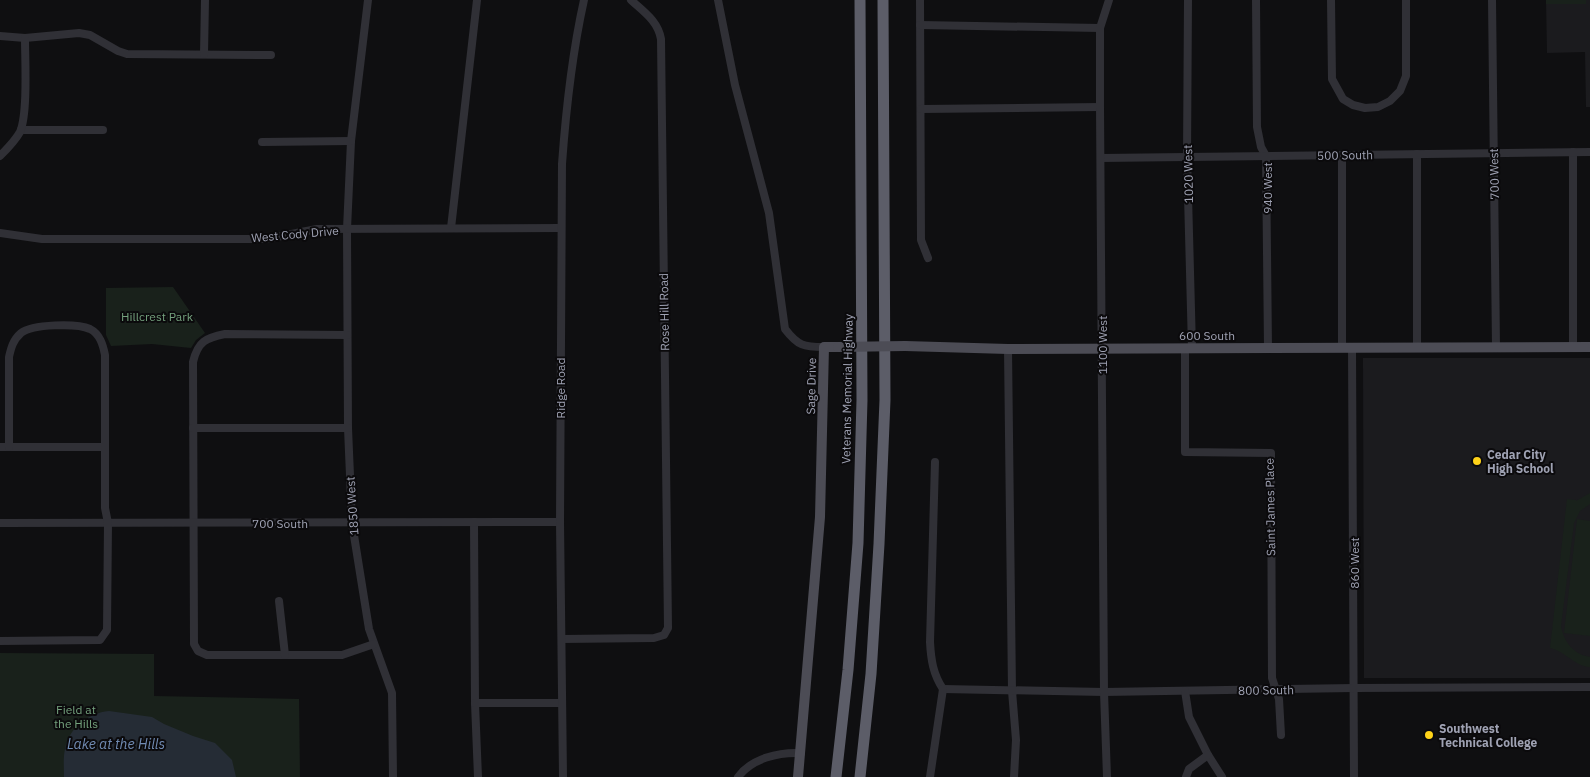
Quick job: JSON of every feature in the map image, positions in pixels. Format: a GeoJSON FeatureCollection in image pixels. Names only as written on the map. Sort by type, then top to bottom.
{"type":"FeatureCollection","features":[{"type":"Feature","properties":{"kind":"highway","name":"Veterans Memorial Highway"},"geometry":{"type":"LineString","coordinates":[[836,777],[848,670],[858,543],[862,410],[860,0]]}},
{"type":"Feature","properties":{"kind":"highway"},"geometry":{"type":"LineString","coordinates":[[860,777],[870,674],[879,544],[885,400],[883,0]]}},
{"type":"Feature","properties":{"kind":"main road","name":"600 South"},"geometry":{"type":"LineString","coordinates":[[824,347],[905,346],[1008,349],[1590,347]]}},
{"type":"Feature","properties":{"kind":"main road","name":"Sage Drive"},"geometry":{"type":"LineString","coordinates":[[798,777],[820,517],[824,347]]}},
{"type":"Feature","properties":{"kind":"street"},"geometry":{"type":"LineString","coordinates":[[204,54],[205,0]]}},
{"type":"Feature","properties":{"kind":"street","name":"1850 West"},"geometry":{"type":"LineString","coordinates":[[368,0],[351,141],[347,230],[348,428],[352,523],[369,629],[392,693],[394,777]]}},
{"type":"Feature","properties":{"kind":"street"},"geometry":{"type":"LineString","coordinates":[[450,228],[477,0]]}},
{"type":"Feature","properties":{"kind":"street","name":"Ridge Road"},"geometry":{"type":"LineString","coordinates":[[563,777],[560,522],[560,228],[566,106],[575,40],[584,0]]}},
{"type":"Feature","properties":{"kind":"street","name":"Rose Hill Road"},"geometry":{"type":"LineString","coordinates":[[562,639],[654,638],[664,636],[668,628],[661,38],[660,28],[631,0]]}},
{"type":"Feature","properties":{"kind":"street","name":"Sage Drive"},"geometry":{"type":"LineString","coordinates":[[718,0],[735,85],[769,213],[785,329],[794,340],[805,347],[824,347]]}},
{"type":"Feature","properties":{"kind":"street"},"geometry":{"type":"LineString","coordinates":[[920,0],[921,240],[928,258]]}},
{"type":"Feature","properties":{"kind":"street","name":"1100 West"},"geometry":{"type":"LineString","coordinates":[[1107,777],[1104,692],[1100,28],[1110,0]]}},
{"type":"Feature","properties":{"kind":"street","name":"1020 West"},"geometry":{"type":"LineString","coordinates":[[1188,0],[1188,348]]}},
{"type":"Feature","properties":{"kind":"street","name":"940 West"},"geometry":{"type":"LineString","coordinates":[[1256,0],[1257,127],[1260,147],[1266,156],[1268,348]]}},
{"type":"Feature","properties":{"kind":"street"},"geometry":{"type":"LineString","coordinates":[[1331,0],[1332,79],[1343,99],[1353,105],[1364,108],[1378,107],[1390,101],[1400,91],[1403,84],[1406,76],[1406,0]]}},
{"type":"Feature","properties":{"kind":"street","name":"700 West"},"geometry":{"type":"LineString","coordinates":[[1492,0],[1496,347]]}},
{"type":"Feature","properties":{"kind":"street"},"geometry":{"type":"LineString","coordinates":[[920,25],[1100,28]]}},
{"type":"Feature","properties":{"kind":"street"},"geometry":{"type":"LineString","coordinates":[[0,36],[25,38],[79,33],[90,35],[118,52],[127,54],[271,55]]}},
{"type":"Feature","properties":{"kind":"street"},"geometry":{"type":"LineString","coordinates":[[0,156],[16,139],[21,130],[24,116],[25,38]]}},
{"type":"Feature","properties":{"kind":"street"},"geometry":{"type":"LineString","coordinates":[[921,109],[1100,107]]}},
{"type":"Feature","properties":{"kind":"street"},"geometry":{"type":"LineString","coordinates":[[21,130],[103,130]]}},
{"type":"Feature","properties":{"kind":"street"},"geometry":{"type":"LineString","coordinates":[[262,142],[351,141]]}},
{"type":"Feature","properties":{"kind":"street"},"geometry":{"type":"LineString","coordinates":[[1573,152],[1573,347]]}},
{"type":"Feature","properties":{"kind":"street","name":"500 South"},"geometry":{"type":"LineString","coordinates":[[1101,158],[1590,152]]}},
{"type":"Feature","properties":{"kind":"street"},"geometry":{"type":"LineString","coordinates":[[1417,154],[1417,348]]}},
{"type":"Feature","properties":{"kind":"street","name":"860 West"},"geometry":{"type":"LineString","coordinates":[[1342,155],[1354,688],[1354,777]]}},
{"type":"Feature","properties":{"kind":"street","name":"West Cody Drive"},"geometry":{"type":"LineString","coordinates":[[0,233],[42,239],[263,238],[279,237],[317,229],[560,228]]}},
{"type":"Feature","properties":{"kind":"street"},"geometry":{"type":"LineString","coordinates":[[0,641],[100,640],[107,630],[108,523],[105,508],[105,355],[103,344],[90,329],[77,326],[35,327],[21,333],[12,344],[9,357],[9,447]]}},
{"type":"Feature","properties":{"kind":"street"},"geometry":{"type":"LineString","coordinates":[[347,335],[225,334],[211,337],[202,342],[196,352],[194,362],[193,428],[194,644],[198,651],[207,655],[342,655],[374,644]]}},
{"type":"Feature","properties":{"kind":"street","name":"Saint James Place"},"geometry":{"type":"LineString","coordinates":[[1188,348],[1184,452],[1271,453],[1272,678],[1275,690]]}},
{"type":"Feature","properties":{"kind":"street"},"geometry":{"type":"LineString","coordinates":[[1008,349],[1012,691],[1016,740],[1014,777]]}},
{"type":"Feature","properties":{"kind":"street"},"geometry":{"type":"LineString","coordinates":[[193,428],[348,428]]}},
{"type":"Feature","properties":{"kind":"street"},"geometry":{"type":"LineString","coordinates":[[0,447],[104,447]]}},
{"type":"Feature","properties":{"kind":"street"},"geometry":{"type":"LineString","coordinates":[[930,777],[943,689],[935,677],[931,663],[930,642],[935,462]]}},
{"type":"Feature","properties":{"kind":"street"},"geometry":{"type":"LineString","coordinates":[[474,522],[475,703],[478,777]]}},
{"type":"Feature","properties":{"kind":"street","name":"700 South"},"geometry":{"type":"LineString","coordinates":[[0,523],[560,522]]}},
{"type":"Feature","properties":{"kind":"street"},"geometry":{"type":"LineString","coordinates":[[279,601],[285,655]]}},
{"type":"Feature","properties":{"kind":"street","name":"800 South"},"geometry":{"type":"LineString","coordinates":[[943,689],[1104,692],[1590,687]]}},
{"type":"Feature","properties":{"kind":"street"},"geometry":{"type":"LineString","coordinates":[[1275,690],[1279,699],[1281,735]]}},
{"type":"Feature","properties":{"kind":"street"},"geometry":{"type":"LineString","coordinates":[[1185,691],[1189,717],[1208,755],[1222,777]]}},
{"type":"Feature","properties":{"kind":"street"},"geometry":{"type":"LineString","coordinates":[[475,703],[562,703]]}},
{"type":"Feature","properties":{"kind":"street"},"geometry":{"type":"LineString","coordinates":[[738,777],[743,771],[765,758],[783,753],[801,753]]}},
{"type":"Feature","properties":{"kind":"street"},"geometry":{"type":"LineString","coordinates":[[1186,777],[1189,769],[1208,755]]}},
{"type":"Feature","properties":{"kind":"shaded area"},"geometry":{"type":"Polygon","coordinates":[[[1546,0],[1590,0],[1590,107],[1586,107],[1585,52],[1547,53],[1546,0]]]}},
{"type":"Feature","properties":{"kind":"shaded area","name":"Cedar City High School"},"geometry":{"type":"Polygon","coordinates":[[[1363,358],[1590,358],[1590,678],[1364,678],[1363,358]]]}},
{"type":"Feature","properties":{"kind":"green space"},"geometry":{"type":"Polygon","coordinates":[[[1546,0],[1586,0],[1586,4],[1546,4],[1546,0]]]}},
{"type":"Feature","properties":{"kind":"green space","name":"Hillcrest Park"},"geometry":{"type":"Polygon","coordinates":[[[173,287],[205,333],[196,340],[191,348],[152,344],[111,346],[106,335],[106,288],[173,287]]]}},
{"type":"Feature","properties":{"kind":"green space"},"geometry":{"type":"Polygon","coordinates":[[[1590,493],[1590,504],[1580,511],[1574,523],[1561,626],[1564,637],[1570,646],[1579,653],[1590,657],[1590,667],[1579,664],[1550,648],[1567,499],[1576,501],[1590,493]]]}},
{"type":"Feature","properties":{"kind":"green space"},"geometry":{"type":"Polygon","coordinates":[[[1577,519],[1590,521],[1590,636],[1564,633],[1577,519]]]}},
{"type":"Feature","properties":{"kind":"green space","name":"Field at the Hills"},"geometry":{"type":"Polygon","coordinates":[[[0,653],[154,654],[154,696],[299,699],[300,777],[0,777],[0,653]]]}},
{"type":"Feature","properties":{"kind":"water","name":"Lake at the Hills"},"geometry":{"type":"Polygon","coordinates":[[[109,711],[152,717],[193,736],[215,743],[232,760],[236,777],[64,777],[64,752],[67,741],[75,728],[87,718],[109,711]]]}},
{"type":"Feature","properties":{"kind":"place","name":"Cedar City High School"},"geometry":{"type":"Point","coordinates":[1477,461]}},
{"type":"Feature","properties":{"kind":"place","name":"Southwest Technical College"},"geometry":{"type":"Point","coordinates":[1429,735]}}]}
